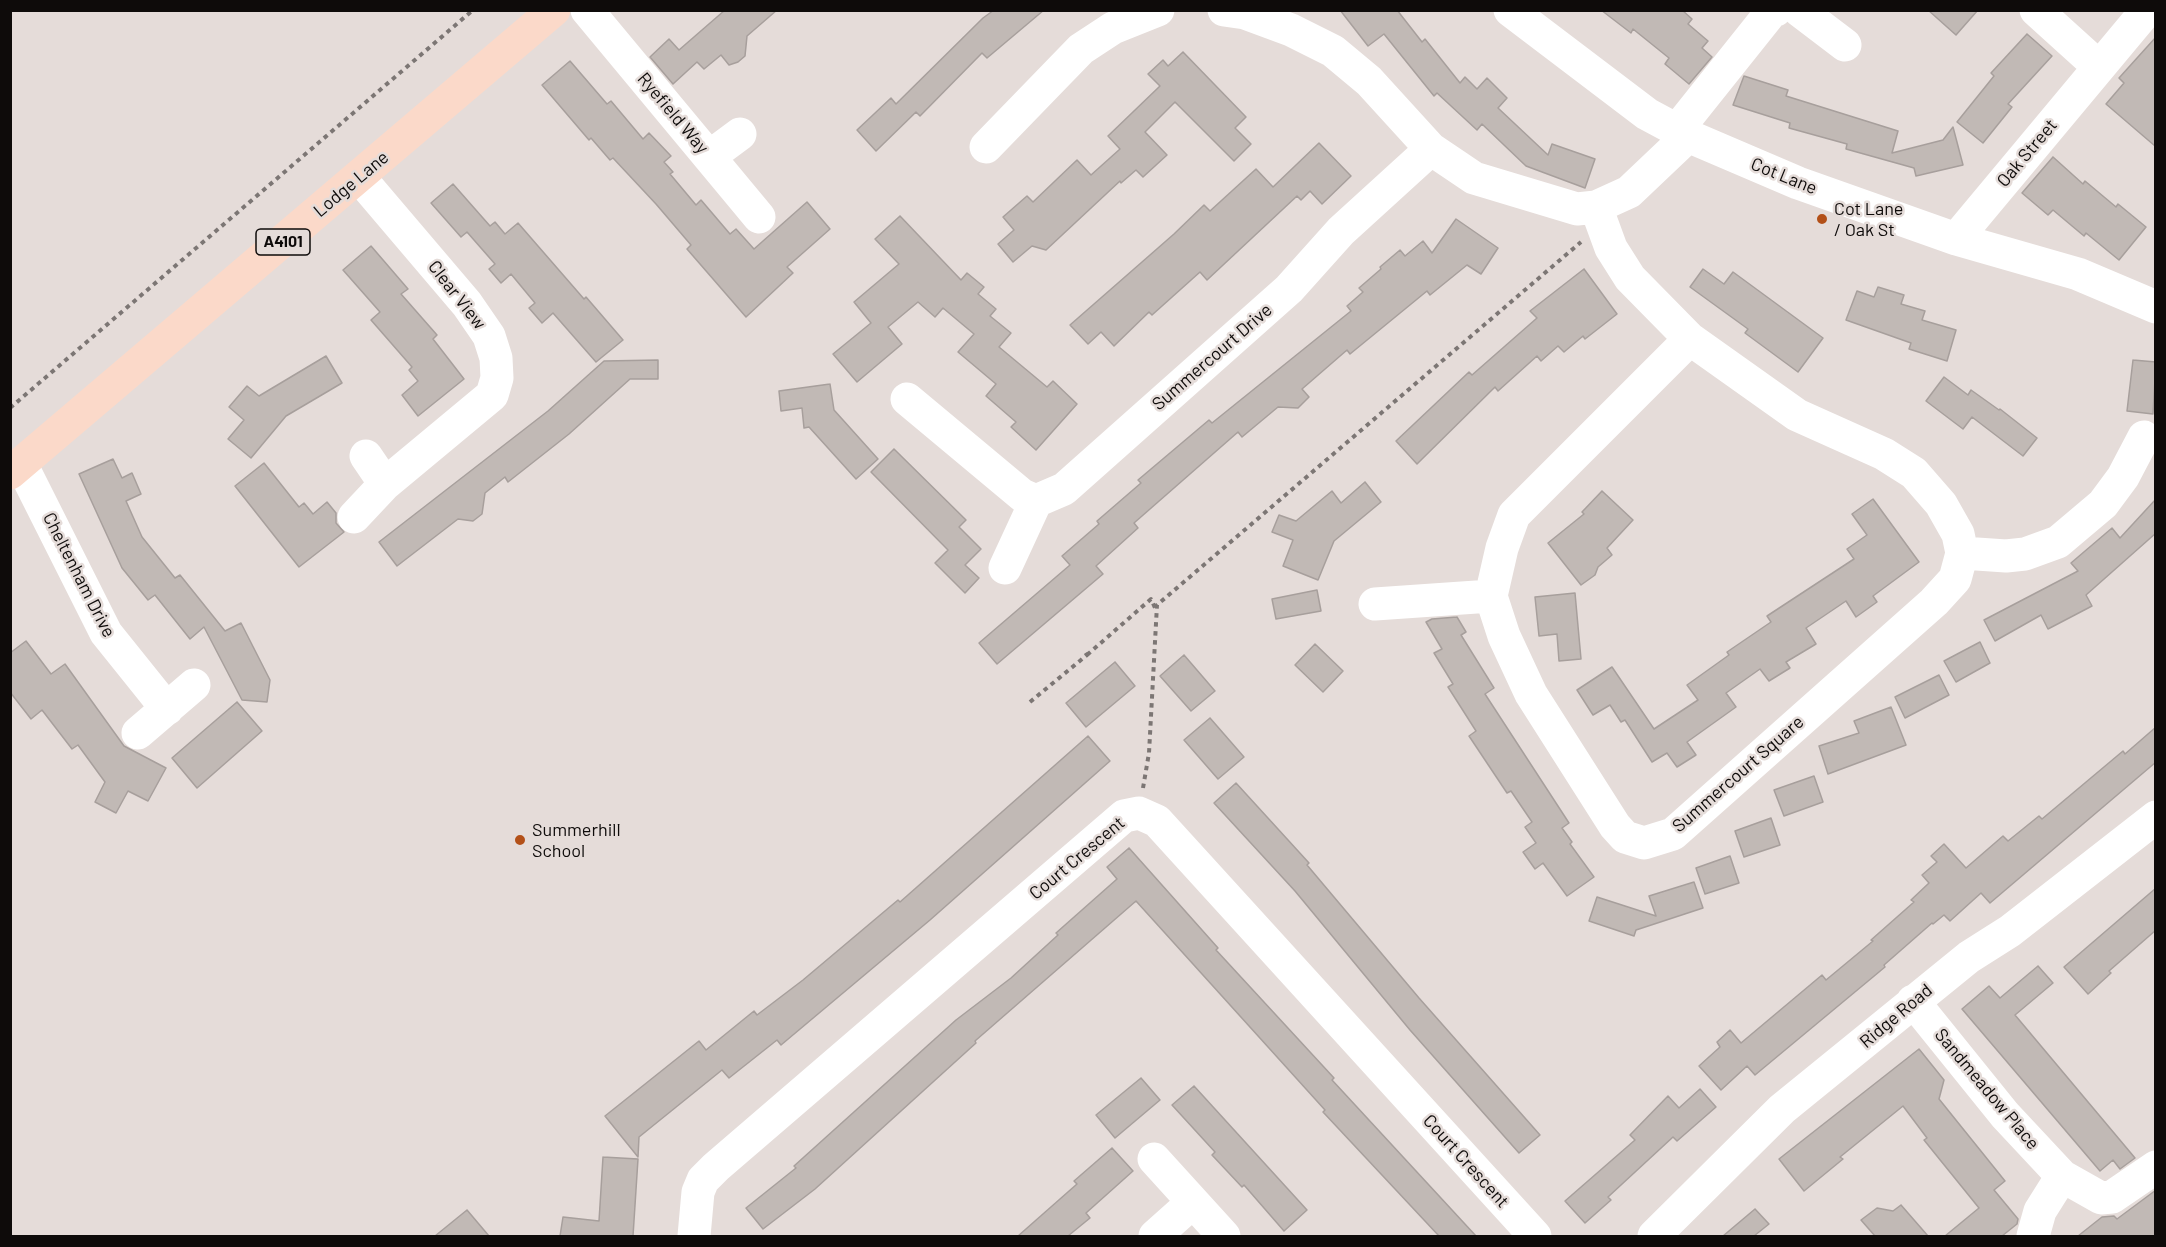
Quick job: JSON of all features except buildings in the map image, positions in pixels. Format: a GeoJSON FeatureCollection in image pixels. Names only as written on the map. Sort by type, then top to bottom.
{"type":"FeatureCollection","features":[{"type":"Feature","properties":{"kind":"main road","name":"Lodge Lane"},"geometry":{"type":"LineString","coordinates":[[16,469],[554,10]]}},
{"type":"Feature","properties":{"kind":"street","name":"Ryefield Way"},"geometry":{"type":"LineString","coordinates":[[587,10],[759,217]]}},
{"type":"Feature","properties":{"kind":"street"},"geometry":{"type":"LineString","coordinates":[[986,147],[1081,49],[1113,28],[1158,10]]}},
{"type":"Feature","properties":{"kind":"street"},"geometry":{"type":"LineString","coordinates":[[1224,10],[1245,13],[1334,51],[1369,81],[1431,149],[1474,178],[1577,209],[1596,207],[1629,192],[1683,133],[1772,11],[1776,10]]}},
{"type":"Feature","properties":{"kind":"street","name":"Cot Lane"},"geometry":{"type":"LineString","coordinates":[[1510,10],[1647,114],[1683,133],[1798,183],[1956,239],[2078,274],[2156,308]]}},
{"type":"Feature","properties":{"kind":"street"},"geometry":{"type":"LineString","coordinates":[[1799,10],[1845,45]]}},
{"type":"Feature","properties":{"kind":"street"},"geometry":{"type":"LineString","coordinates":[[2036,10],[2099,67]]}},
{"type":"Feature","properties":{"kind":"street","name":"Oak Street"},"geometry":{"type":"LineString","coordinates":[[1956,239],[2147,10]]}},
{"type":"Feature","properties":{"kind":"street"},"geometry":{"type":"LineString","coordinates":[[710,157],[740,134]]}},
{"type":"Feature","properties":{"kind":"street","name":"Summercourt Drive"},"geometry":{"type":"LineString","coordinates":[[1036,501],[1064,489],[1289,289],[1341,231],[1431,149]]}},
{"type":"Feature","properties":{"kind":"street","name":"Clear View"},"geometry":{"type":"LineString","coordinates":[[354,517],[385,484],[492,395],[497,378],[496,358],[489,336],[467,304],[359,177]]}},
{"type":"Feature","properties":{"kind":"street"},"geometry":{"type":"LineString","coordinates":[[1596,207],[1611,249],[1630,278],[1690,339],[1797,415],[1884,454],[1914,473],[1941,504],[1958,534],[1962,553],[2006,556],[2025,554],[2058,542],[2103,504],[2123,477],[2144,437]]}},
{"type":"Feature","properties":{"kind":"street"},"geometry":{"type":"LineString","coordinates":[[1375,604],[1491,596],[1502,548],[1514,515],[1690,339]]}},
{"type":"Feature","properties":{"kind":"street"},"geometry":{"type":"LineString","coordinates":[[907,399],[1022,495],[1036,501],[1005,568]]}},
{"type":"Feature","properties":{"kind":"street"},"geometry":{"type":"LineString","coordinates":[[366,456],[385,484]]}},
{"type":"Feature","properties":{"kind":"street","name":"Cheltenham Drive"},"geometry":{"type":"LineString","coordinates":[[16,469],[106,633],[167,709]]}},
{"type":"Feature","properties":{"kind":"street","name":"Summercourt Square"},"geometry":{"type":"LineString","coordinates":[[1491,596],[1504,636],[1531,694],[1615,826],[1626,837],[1644,843],[1673,834],[1934,602],[1955,579],[1962,553]]}},
{"type":"Feature","properties":{"kind":"street"},"geometry":{"type":"LineString","coordinates":[[138,733],[194,685]]}},
{"type":"Feature","properties":{"kind":"street","name":"Court Crescent"},"geometry":{"type":"LineString","coordinates":[[694,1236],[698,1192],[703,1180],[716,1167],[1124,816],[1139,813],[1157,821],[1534,1236]]}},
{"type":"Feature","properties":{"kind":"street","name":"Ridge Road"},"geometry":{"type":"LineString","coordinates":[[1654,1236],[1782,1109],[1912,1001],[1969,957],[2010,931],[2156,817]]}},
{"type":"Feature","properties":{"kind":"street","name":"Sandmeadow Place"},"geometry":{"type":"LineString","coordinates":[[1912,1001],[2005,1114],[2062,1176],[2091,1194],[2101,1198],[2112,1197],[2156,1167]]}},
{"type":"Feature","properties":{"kind":"street"},"geometry":{"type":"LineString","coordinates":[[1154,1159],[1224,1236]]}},
{"type":"Feature","properties":{"kind":"street"},"geometry":{"type":"LineString","coordinates":[[2036,1224],[2062,1176]]}},
{"type":"Feature","properties":{"kind":"street"},"geometry":{"type":"LineString","coordinates":[[1155,1236],[1192,1203]]}},
{"type":"Feature","properties":{"kind":"path"},"geometry":{"type":"LineString","coordinates":[[10,408],[473,10]]}},
{"type":"Feature","properties":{"kind":"path"},"geometry":{"type":"LineString","coordinates":[[1139,813],[1149,753],[1157,605],[1582,241]]}},
{"type":"Feature","properties":{"kind":"path"},"geometry":{"type":"LineString","coordinates":[[1030,702],[1151,599],[1156,610]]}},
{"type":"Feature","properties":{"kind":"place","name":"Cot Lane / Oak St"},"geometry":{"type":"Point","coordinates":[1822,219]}},
{"type":"Feature","properties":{"kind":"place","name":"Summerhill School"},"geometry":{"type":"Point","coordinates":[520,840]}}]}
